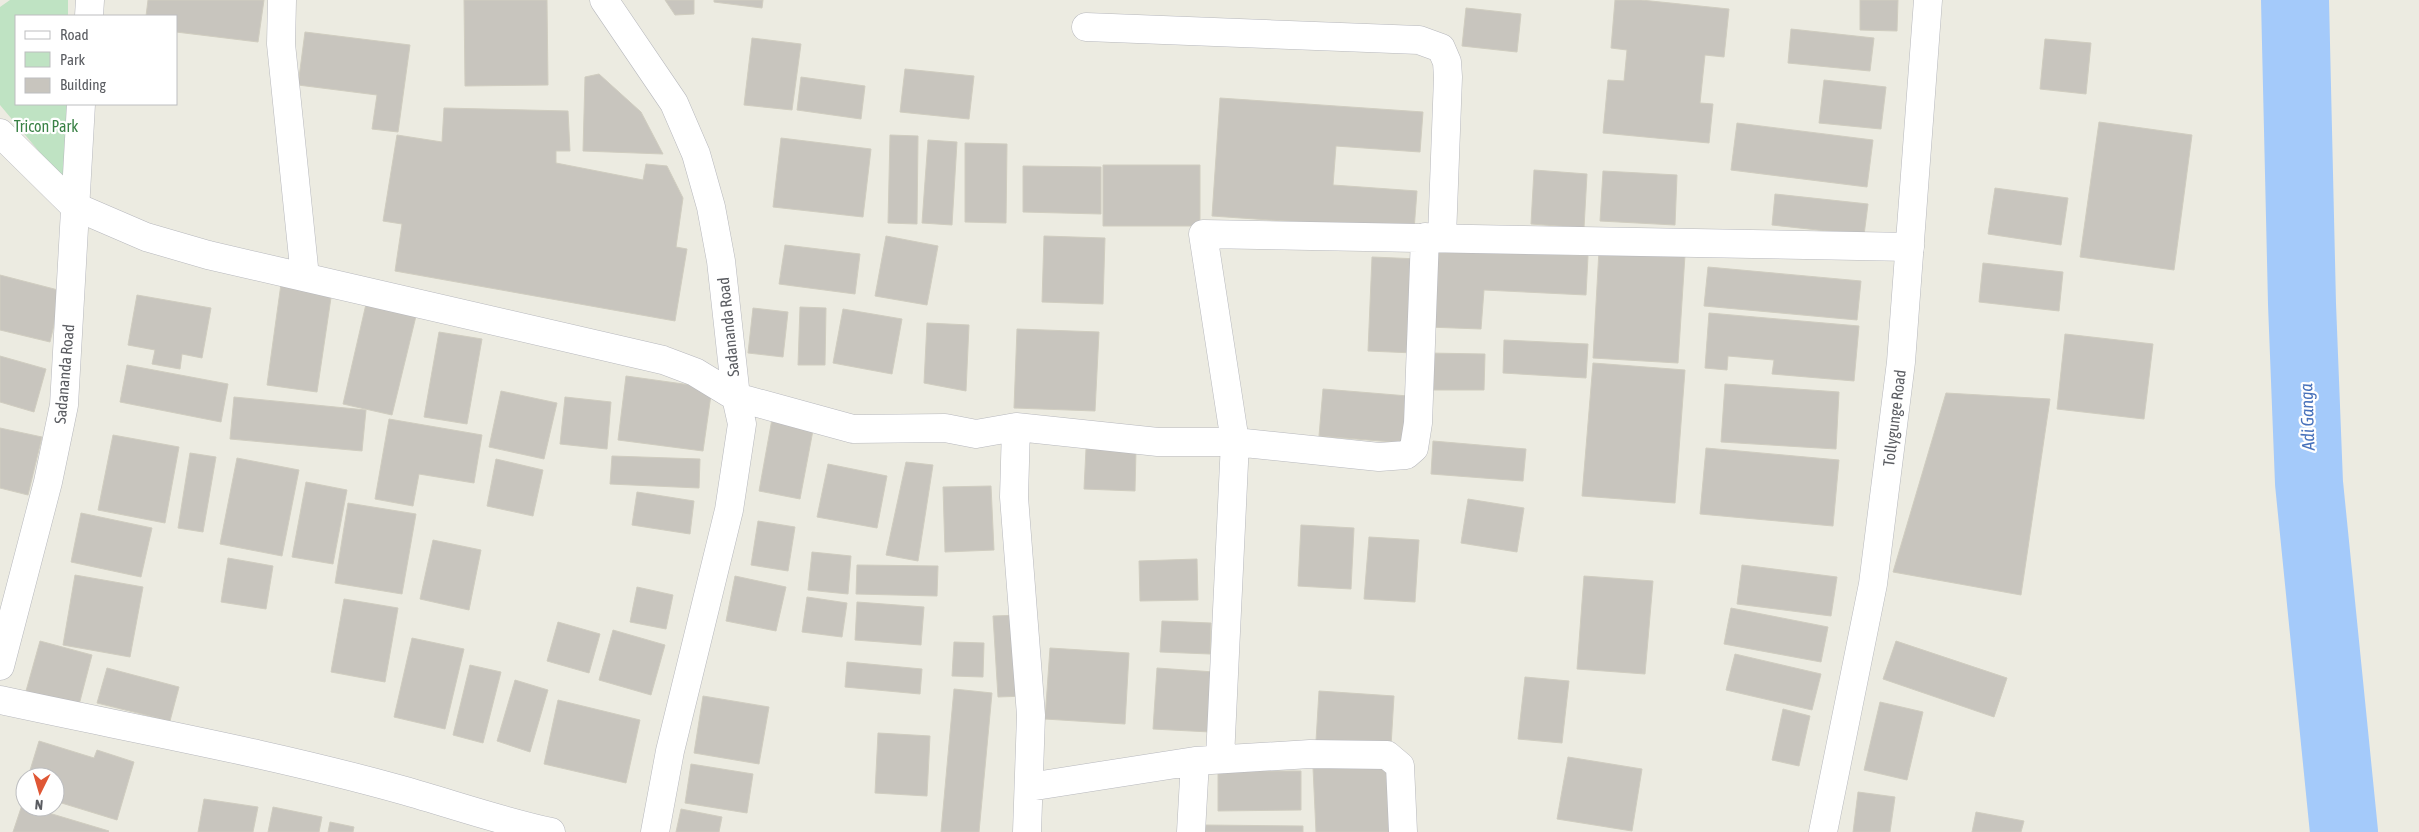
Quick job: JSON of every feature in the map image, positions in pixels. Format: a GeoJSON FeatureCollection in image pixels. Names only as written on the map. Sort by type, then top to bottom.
{"type":"FeatureCollection","features":[{"type":"Feature","properties":{"kind":"street"},"geometry":{"type":"LineString","coordinates":[[89,15],[90,0]]}},
{"type":"Feature","properties":{"kind":"street"},"geometry":{"type":"LineString","coordinates":[[282,0],[281,44],[305,277]]}},
{"type":"Feature","properties":{"kind":"street","name":"Sadananda Road"},"geometry":{"type":"LineString","coordinates":[[604,0],[674,103],[696,154],[711,207],[721,261],[736,397],[853,429],[945,428],[976,434],[1016,427],[1158,442],[1235,442],[1379,457],[1406,455],[1414,448],[1418,423],[1448,77],[1447,62],[1440,48],[1419,40],[1086,27]]}},
{"type":"Feature","properties":{"kind":"street","name":"Tollygunge Road"},"geometry":{"type":"LineString","coordinates":[[1823,832],[1873,584],[1901,362],[1928,0]]}},
{"type":"Feature","properties":{"kind":"street","name":"Sadananda Road"},"geometry":{"type":"LineString","coordinates":[[0,666],[48,482],[64,405],[81,105]]}},
{"type":"Feature","properties":{"kind":"street"},"geometry":{"type":"LineString","coordinates":[[0,133],[74,206],[146,237],[208,255],[662,360],[695,372],[736,397],[742,424],[730,510],[670,751],[655,832]]}},
{"type":"Feature","properties":{"kind":"street"},"geometry":{"type":"LineString","coordinates":[[1191,832],[1207,759],[1235,442],[1203,234],[1910,247]]}},
{"type":"Feature","properties":{"kind":"street"},"geometry":{"type":"LineString","coordinates":[[1016,427],[1014,497],[1032,715],[1027,832]]}},
{"type":"Feature","properties":{"kind":"street"},"geometry":{"type":"LineString","coordinates":[[0,700],[376,784],[475,813],[551,832]]}},
{"type":"Feature","properties":{"kind":"street"},"geometry":{"type":"LineString","coordinates":[[1029,787],[1207,759],[1310,754],[1387,755],[1400,766],[1403,832]]}},
{"type":"Feature","properties":{"kind":"green space","name":"Tricon Park"},"geometry":{"type":"Polygon","coordinates":[[[10,0],[68,0],[68,15],[15,15],[15,105],[68,105],[68,186],[0,105],[0,7],[10,0]]]}},
{"type":"Feature","properties":{"kind":"building"},"geometry":{"type":"Polygon","coordinates":[[[148,0],[264,0],[258,42],[178,32],[178,15],[146,15],[148,0]]]}},
{"type":"Feature","properties":{"kind":"building"},"geometry":{"type":"Polygon","coordinates":[[[464,0],[547,0],[548,85],[465,86],[464,0]]]}},
{"type":"Feature","properties":{"kind":"building"},"geometry":{"type":"Polygon","coordinates":[[[665,0],[694,0],[694,14],[675,15],[665,0]]]}},
{"type":"Feature","properties":{"kind":"building"},"geometry":{"type":"Polygon","coordinates":[[[714,0],[763,0],[762,8],[714,2],[714,0]]]}},
{"type":"Feature","properties":{"kind":"building"},"geometry":{"type":"Polygon","coordinates":[[[1615,0],[1641,0],[1729,9],[1724,57],[1705,55],[1700,103],[1713,104],[1709,143],[1603,133],[1608,80],[1624,81],[1627,50],[1611,48],[1615,0]]]}},
{"type":"Feature","properties":{"kind":"building"},"geometry":{"type":"Polygon","coordinates":[[[1860,0],[1898,0],[1897,31],[1860,30],[1860,0]]]}},
{"type":"Feature","properties":{"kind":"building"},"geometry":{"type":"Polygon","coordinates":[[[1466,8],[1521,14],[1517,52],[1462,46],[1466,8]]]}},
{"type":"Feature","properties":{"kind":"building"},"geometry":{"type":"Polygon","coordinates":[[[1791,29],[1874,38],[1870,71],[1788,63],[1791,29]]]}},
{"type":"Feature","properties":{"kind":"building"},"geometry":{"type":"Polygon","coordinates":[[[305,32],[410,45],[398,132],[372,129],[377,95],[298,85],[305,32]]]}},
{"type":"Feature","properties":{"kind":"building"},"geometry":{"type":"Polygon","coordinates":[[[752,38],[801,44],[792,110],[744,105],[752,38]]]}},
{"type":"Feature","properties":{"kind":"building"},"geometry":{"type":"Polygon","coordinates":[[[2045,39],[2091,43],[2086,94],[2040,89],[2045,39]]]}},
{"type":"Feature","properties":{"kind":"building"},"geometry":{"type":"Polygon","coordinates":[[[905,69],[974,76],[969,119],[900,112],[905,69]]]}},
{"type":"Feature","properties":{"kind":"building"},"geometry":{"type":"Polygon","coordinates":[[[599,74],[641,112],[663,154],[583,151],[585,77],[599,74]]]}},
{"type":"Feature","properties":{"kind":"building"},"geometry":{"type":"Polygon","coordinates":[[[801,77],[865,86],[861,119],[797,110],[801,77]]]}},
{"type":"Feature","properties":{"kind":"building"},"geometry":{"type":"Polygon","coordinates":[[[1824,80],[1886,87],[1881,129],[1819,123],[1824,80]]]}},
{"type":"Feature","properties":{"kind":"building"},"geometry":{"type":"Polygon","coordinates":[[[1220,98],[1423,112],[1420,152],[1336,146],[1333,185],[1417,191],[1414,230],[1212,216],[1220,98]]]}},
{"type":"Feature","properties":{"kind":"building"},"geometry":{"type":"Polygon","coordinates":[[[444,108],[568,111],[570,151],[556,151],[556,163],[643,180],[646,164],[667,166],[683,198],[676,247],[687,249],[675,321],[395,271],[402,224],[383,221],[397,135],[442,142],[444,108]]]}},
{"type":"Feature","properties":{"kind":"building"},"geometry":{"type":"Polygon","coordinates":[[[2099,122],[2192,135],[2174,270],[2080,257],[2099,122]]]}},
{"type":"Feature","properties":{"kind":"building"},"geometry":{"type":"Polygon","coordinates":[[[1737,123],[1873,140],[1867,187],[1731,170],[1737,123]]]}},
{"type":"Feature","properties":{"kind":"building"},"geometry":{"type":"Polygon","coordinates":[[[890,135],[918,136],[917,224],[888,223],[890,135]]]}},
{"type":"Feature","properties":{"kind":"building"},"geometry":{"type":"Polygon","coordinates":[[[781,138],[871,149],[863,217],[773,207],[781,138]]]}},
{"type":"Feature","properties":{"kind":"building"},"geometry":{"type":"Polygon","coordinates":[[[928,140],[957,142],[952,225],[922,223],[928,140]]]}},
{"type":"Feature","properties":{"kind":"building"},"geometry":{"type":"Polygon","coordinates":[[[965,143],[1007,144],[1006,223],[965,222],[965,143]]]}},
{"type":"Feature","properties":{"kind":"building"},"geometry":{"type":"Polygon","coordinates":[[[1103,165],[1200,165],[1200,226],[1103,226],[1103,165]]]}},
{"type":"Feature","properties":{"kind":"building"},"geometry":{"type":"Polygon","coordinates":[[[1023,166],[1101,167],[1101,214],[1023,212],[1023,166]]]}},
{"type":"Feature","properties":{"kind":"building"},"geometry":{"type":"Polygon","coordinates":[[[1534,170],[1587,174],[1584,228],[1531,224],[1534,170]]]}},
{"type":"Feature","properties":{"kind":"building"},"geometry":{"type":"Polygon","coordinates":[[[1603,171],[1677,175],[1675,225],[1600,221],[1603,171]]]}},
{"type":"Feature","properties":{"kind":"building"},"geometry":{"type":"Polygon","coordinates":[[[1995,188],[2068,198],[2061,245],[1988,234],[1995,188]]]}},
{"type":"Feature","properties":{"kind":"building"},"geometry":{"type":"Polygon","coordinates":[[[1775,194],[1868,204],[1864,235],[1772,225],[1775,194]]]}},
{"type":"Feature","properties":{"kind":"building"},"geometry":{"type":"Polygon","coordinates":[[[886,236],[938,246],[927,305],[875,296],[886,236]]]}},
{"type":"Feature","properties":{"kind":"building"},"geometry":{"type":"Polygon","coordinates":[[[1044,236],[1105,238],[1103,304],[1042,302],[1044,236]]]}},
{"type":"Feature","properties":{"kind":"building"},"geometry":{"type":"Polygon","coordinates":[[[785,245],[860,254],[855,294],[779,284],[785,245]]]}},
{"type":"Feature","properties":{"kind":"building"},"geometry":{"type":"Polygon","coordinates":[[[1432,248],[1588,256],[1586,295],[1484,290],[1481,329],[1428,327],[1432,248]]]}},
{"type":"Feature","properties":{"kind":"building"},"geometry":{"type":"Polygon","coordinates":[[[1599,250],[1685,255],[1678,363],[1593,358],[1599,250]]]}},
{"type":"Feature","properties":{"kind":"building"},"geometry":{"type":"Polygon","coordinates":[[[1372,257],[1419,259],[1414,353],[1368,351],[1372,257]]]}},
{"type":"Feature","properties":{"kind":"building"},"geometry":{"type":"Polygon","coordinates":[[[1983,263],[2063,272],[2059,311],[1979,302],[1983,263]]]}},
{"type":"Feature","properties":{"kind":"building"},"geometry":{"type":"Polygon","coordinates":[[[1708,267],[1861,281],[1857,320],[1704,306],[1708,267]]]}},
{"type":"Feature","properties":{"kind":"building"},"geometry":{"type":"Polygon","coordinates":[[[0,275],[62,291],[50,342],[0,330],[0,275]]]}},
{"type":"Feature","properties":{"kind":"building"},"geometry":{"type":"Polygon","coordinates":[[[281,284],[332,291],[317,392],[267,385],[281,284]]]}},
{"type":"Feature","properties":{"kind":"building"},"geometry":{"type":"Polygon","coordinates":[[[137,295],[211,308],[202,358],[182,354],[180,369],[152,364],[155,350],[128,345],[137,295]]]}},
{"type":"Feature","properties":{"kind":"building"},"geometry":{"type":"Polygon","coordinates":[[[366,304],[416,316],[392,415],[343,404],[366,304]]]}},
{"type":"Feature","properties":{"kind":"building"},"geometry":{"type":"Polygon","coordinates":[[[800,307],[826,308],[825,365],[798,365],[800,307]]]}},
{"type":"Feature","properties":{"kind":"building"},"geometry":{"type":"Polygon","coordinates":[[[753,308],[788,312],[783,357],[748,353],[753,308]]]}},
{"type":"Feature","properties":{"kind":"building"},"geometry":{"type":"Polygon","coordinates":[[[843,309],[902,319],[892,374],[833,363],[843,309]]]}},
{"type":"Feature","properties":{"kind":"building"},"geometry":{"type":"Polygon","coordinates":[[[1709,313],[1859,326],[1854,381],[1772,374],[1774,360],[1728,356],[1727,370],[1705,368],[1709,313]]]}},
{"type":"Feature","properties":{"kind":"building"},"geometry":{"type":"Polygon","coordinates":[[[927,323],[969,325],[966,391],[924,383],[927,323]]]}},
{"type":"Feature","properties":{"kind":"building"},"geometry":{"type":"Polygon","coordinates":[[[1017,329],[1099,332],[1095,411],[1014,408],[1017,329]]]}},
{"type":"Feature","properties":{"kind":"building"},"geometry":{"type":"Polygon","coordinates":[[[439,332],[482,339],[467,424],[424,417],[439,332]]]}},
{"type":"Feature","properties":{"kind":"building"},"geometry":{"type":"Polygon","coordinates":[[[2065,334],[2153,344],[2144,419],[2057,409],[2065,334]]]}},
{"type":"Feature","properties":{"kind":"building"},"geometry":{"type":"Polygon","coordinates":[[[1504,340],[1588,344],[1586,378],[1503,373],[1504,340]]]}},
{"type":"Feature","properties":{"kind":"building"},"geometry":{"type":"Polygon","coordinates":[[[1427,353],[1485,354],[1484,390],[1426,390],[1427,353]]]}},
{"type":"Feature","properties":{"kind":"building"},"geometry":{"type":"Polygon","coordinates":[[[0,356],[46,369],[34,412],[0,402],[0,356]]]}},
{"type":"Feature","properties":{"kind":"building"},"geometry":{"type":"Polygon","coordinates":[[[1593,363],[1685,370],[1675,503],[1582,496],[1593,363]]]}},
{"type":"Feature","properties":{"kind":"building"},"geometry":{"type":"Polygon","coordinates":[[[127,365],[228,384],[221,422],[120,402],[127,365]]]}},
{"type":"Feature","properties":{"kind":"building"},"geometry":{"type":"Polygon","coordinates":[[[626,376],[712,388],[703,451],[618,440],[626,376]]]}},
{"type":"Feature","properties":{"kind":"building"},"geometry":{"type":"Polygon","coordinates":[[[1725,384],[1839,392],[1836,449],[1721,442],[1725,384]]]}},
{"type":"Feature","properties":{"kind":"building"},"geometry":{"type":"Polygon","coordinates":[[[1323,389],[1408,396],[1405,443],[1319,436],[1323,389]]]}},
{"type":"Feature","properties":{"kind":"building"},"geometry":{"type":"Polygon","coordinates":[[[501,391],[557,403],[544,459],[489,447],[501,391]]]}},
{"type":"Feature","properties":{"kind":"building"},"geometry":{"type":"Polygon","coordinates":[[[1946,393],[2050,399],[2021,595],[1893,572],[1946,393]]]}},
{"type":"Feature","properties":{"kind":"building"},"geometry":{"type":"Polygon","coordinates":[[[234,397],[366,410],[362,451],[230,439],[234,397]]]}},
{"type":"Feature","properties":{"kind":"building"},"geometry":{"type":"Polygon","coordinates":[[[565,397],[611,402],[607,449],[560,444],[565,397]]]}},
{"type":"Feature","properties":{"kind":"building"},"geometry":{"type":"Polygon","coordinates":[[[389,419],[482,435],[474,483],[419,474],[413,506],[375,499],[389,419]]]}},
{"type":"Feature","properties":{"kind":"building"},"geometry":{"type":"Polygon","coordinates":[[[772,419],[814,425],[800,499],[759,491],[772,419]]]}},
{"type":"Feature","properties":{"kind":"building"},"geometry":{"type":"Polygon","coordinates":[[[0,428],[42,437],[28,495],[0,488],[0,428]]]}},
{"type":"Feature","properties":{"kind":"building"},"geometry":{"type":"Polygon","coordinates":[[[113,435],[179,447],[165,523],[98,510],[113,435]]]}},
{"type":"Feature","properties":{"kind":"building"},"geometry":{"type":"Polygon","coordinates":[[[1433,441],[1526,449],[1523,481],[1431,474],[1433,441]]]}},
{"type":"Feature","properties":{"kind":"building"},"geometry":{"type":"Polygon","coordinates":[[[1706,448],[1839,460],[1833,526],[1700,514],[1706,448]]]}},
{"type":"Feature","properties":{"kind":"building"},"geometry":{"type":"Polygon","coordinates":[[[1086,449],[1136,450],[1135,491],[1084,489],[1086,449]]]}},
{"type":"Feature","properties":{"kind":"building"},"geometry":{"type":"Polygon","coordinates":[[[190,453],[216,457],[203,532],[178,528],[190,453]]]}},
{"type":"Feature","properties":{"kind":"building"},"geometry":{"type":"Polygon","coordinates":[[[612,456],[700,459],[699,488],[610,484],[612,456]]]}},
{"type":"Feature","properties":{"kind":"building"},"geometry":{"type":"Polygon","coordinates":[[[237,458],[299,470],[282,556],[220,544],[237,458]]]}},
{"type":"Feature","properties":{"kind":"building"},"geometry":{"type":"Polygon","coordinates":[[[496,459],[543,470],[533,516],[487,506],[496,459]]]}},
{"type":"Feature","properties":{"kind":"building"},"geometry":{"type":"Polygon","coordinates":[[[906,462],[933,465],[918,561],[886,555],[906,462]]]}},
{"type":"Feature","properties":{"kind":"building"},"geometry":{"type":"Polygon","coordinates":[[[828,464],[887,476],[877,528],[817,517],[828,464]]]}},
{"type":"Feature","properties":{"kind":"building"},"geometry":{"type":"Polygon","coordinates":[[[306,482],[347,490],[333,564],[292,557],[306,482]]]}},
{"type":"Feature","properties":{"kind":"building"},"geometry":{"type":"Polygon","coordinates":[[[991,486],[994,550],[945,552],[943,487],[991,486]]]}},
{"type":"Feature","properties":{"kind":"building"},"geometry":{"type":"Polygon","coordinates":[[[637,492],[694,501],[690,534],[632,525],[637,492]]]}},
{"type":"Feature","properties":{"kind":"building"},"geometry":{"type":"Polygon","coordinates":[[[1468,499],[1524,508],[1517,552],[1461,543],[1468,499]]]}},
{"type":"Feature","properties":{"kind":"building"},"geometry":{"type":"Polygon","coordinates":[[[348,503],[416,514],[402,594],[335,583],[348,503]]]}},
{"type":"Feature","properties":{"kind":"building"},"geometry":{"type":"Polygon","coordinates":[[[81,513],[152,528],[141,577],[71,562],[81,513]]]}},
{"type":"Feature","properties":{"kind":"building"},"geometry":{"type":"Polygon","coordinates":[[[758,521],[795,527],[788,571],[751,565],[758,521]]]}},
{"type":"Feature","properties":{"kind":"building"},"geometry":{"type":"Polygon","coordinates":[[[1301,525],[1354,528],[1351,589],[1298,586],[1301,525]]]}},
{"type":"Feature","properties":{"kind":"building"},"geometry":{"type":"Polygon","coordinates":[[[1369,537],[1419,540],[1415,602],[1364,599],[1369,537]]]}},
{"type":"Feature","properties":{"kind":"building"},"geometry":{"type":"Polygon","coordinates":[[[433,540],[481,550],[469,610],[420,599],[433,540]]]}},
{"type":"Feature","properties":{"kind":"building"},"geometry":{"type":"Polygon","coordinates":[[[812,552],[851,556],[848,594],[808,590],[812,552]]]}},
{"type":"Feature","properties":{"kind":"building"},"geometry":{"type":"Polygon","coordinates":[[[228,558],[273,566],[266,609],[221,602],[228,558]]]}},
{"type":"Feature","properties":{"kind":"building"},"geometry":{"type":"Polygon","coordinates":[[[1197,559],[1198,600],[1140,601],[1139,561],[1197,559]]]}},
{"type":"Feature","properties":{"kind":"building"},"geometry":{"type":"Polygon","coordinates":[[[857,565],[938,566],[937,596],[856,594],[857,565]]]}},
{"type":"Feature","properties":{"kind":"building"},"geometry":{"type":"Polygon","coordinates":[[[1742,565],[1837,577],[1831,616],[1737,604],[1742,565]]]}},
{"type":"Feature","properties":{"kind":"building"},"geometry":{"type":"Polygon","coordinates":[[[75,575],[143,587],[130,657],[63,645],[75,575]]]}},
{"type":"Feature","properties":{"kind":"building"},"geometry":{"type":"Polygon","coordinates":[[[735,576],[786,587],[776,631],[726,621],[735,576]]]}},
{"type":"Feature","properties":{"kind":"building"},"geometry":{"type":"Polygon","coordinates":[[[1584,576],[1653,581],[1645,674],[1577,669],[1584,576]]]}},
{"type":"Feature","properties":{"kind":"building"},"geometry":{"type":"Polygon","coordinates":[[[637,587],[673,595],[666,629],[630,622],[637,587]]]}},
{"type":"Feature","properties":{"kind":"building"},"geometry":{"type":"Polygon","coordinates":[[[807,597],[847,603],[842,637],[802,632],[807,597]]]}},
{"type":"Feature","properties":{"kind":"building"},"geometry":{"type":"Polygon","coordinates":[[[344,599],[398,608],[385,682],[331,672],[344,599]]]}},
{"type":"Feature","properties":{"kind":"building"},"geometry":{"type":"Polygon","coordinates":[[[857,602],[924,607],[921,645],[855,640],[857,602]]]}},
{"type":"Feature","properties":{"kind":"building"},"geometry":{"type":"Polygon","coordinates":[[[1731,608],[1828,627],[1821,662],[1724,644],[1731,608]]]}},
{"type":"Feature","properties":{"kind":"building"},"geometry":{"type":"Polygon","coordinates":[[[1022,615],[1027,696],[998,697],[993,616],[1022,615]]]}},
{"type":"Feature","properties":{"kind":"building"},"geometry":{"type":"Polygon","coordinates":[[[1162,621],[1211,623],[1210,654],[1160,652],[1162,621]]]}},
{"type":"Feature","properties":{"kind":"building"},"geometry":{"type":"Polygon","coordinates":[[[558,622],[600,634],[589,673],[547,661],[558,622]]]}},
{"type":"Feature","properties":{"kind":"building"},"geometry":{"type":"Polygon","coordinates":[[[613,630],[665,645],[651,695],[599,680],[613,630]]]}},
{"type":"Feature","properties":{"kind":"building"},"geometry":{"type":"Polygon","coordinates":[[[412,638],[464,649],[445,729],[394,717],[412,638]]]}},
{"type":"Feature","properties":{"kind":"building"},"geometry":{"type":"Polygon","coordinates":[[[40,641],[92,655],[79,705],[26,691],[40,641]]]}},
{"type":"Feature","properties":{"kind":"building"},"geometry":{"type":"Polygon","coordinates":[[[1896,641],[2007,678],[1994,717],[1883,679],[1896,641]]]}},
{"type":"Feature","properties":{"kind":"building"},"geometry":{"type":"Polygon","coordinates":[[[954,642],[984,643],[983,677],[952,676],[954,642]]]}},
{"type":"Feature","properties":{"kind":"building"},"geometry":{"type":"Polygon","coordinates":[[[1050,648],[1129,653],[1125,724],[1045,719],[1050,648]]]}},
{"type":"Feature","properties":{"kind":"building"},"geometry":{"type":"Polygon","coordinates":[[[1735,654],[1821,674],[1812,710],[1726,690],[1735,654]]]}},
{"type":"Feature","properties":{"kind":"building"},"geometry":{"type":"Polygon","coordinates":[[[847,662],[922,669],[920,694],[845,687],[847,662]]]}},
{"type":"Feature","properties":{"kind":"building"},"geometry":{"type":"Polygon","coordinates":[[[470,665],[501,672],[483,743],[453,735],[470,665]]]}},
{"type":"Feature","properties":{"kind":"building"},"geometry":{"type":"Polygon","coordinates":[[[107,668],[179,687],[170,721],[97,703],[107,668]]]}},
{"type":"Feature","properties":{"kind":"building"},"geometry":{"type":"Polygon","coordinates":[[[1157,668],[1214,672],[1210,732],[1153,729],[1157,668]]]}},
{"type":"Feature","properties":{"kind":"building"},"geometry":{"type":"Polygon","coordinates":[[[1525,677],[1569,681],[1562,743],[1518,739],[1525,677]]]}},
{"type":"Feature","properties":{"kind":"building"},"geometry":{"type":"Polygon","coordinates":[[[515,680],[548,690],[530,752],[497,741],[515,680]]]}},
{"type":"Feature","properties":{"kind":"building"},"geometry":{"type":"Polygon","coordinates":[[[954,689],[992,693],[979,832],[941,832],[954,689]]]}},
{"type":"Feature","properties":{"kind":"building"},"geometry":{"type":"Polygon","coordinates":[[[1319,691],[1394,696],[1391,746],[1316,741],[1319,691]]]}},
{"type":"Feature","properties":{"kind":"building"},"geometry":{"type":"Polygon","coordinates":[[[703,696],[769,707],[759,764],[694,753],[703,696]]]}},
{"type":"Feature","properties":{"kind":"building"},"geometry":{"type":"Polygon","coordinates":[[[558,700],[640,720],[626,783],[544,764],[558,700]]]}},
{"type":"Feature","properties":{"kind":"building"},"geometry":{"type":"Polygon","coordinates":[[[1880,702],[1923,712],[1907,780],[1864,770],[1880,702]]]}},
{"type":"Feature","properties":{"kind":"building"},"geometry":{"type":"Polygon","coordinates":[[[1783,709],[1810,716],[1799,766],[1772,760],[1783,709]]]}},
{"type":"Feature","properties":{"kind":"building"},"geometry":{"type":"Polygon","coordinates":[[[878,733],[930,736],[927,796],[875,793],[878,733]]]}},
{"type":"Feature","properties":{"kind":"building"},"geometry":{"type":"Polygon","coordinates":[[[39,741],[94,758],[97,750],[134,762],[117,820],[65,804],[65,767],[31,767],[39,741]]]}},
{"type":"Feature","properties":{"kind":"building"},"geometry":{"type":"Polygon","coordinates":[[[1568,757],[1642,769],[1632,831],[1557,819],[1568,757]]]}},
{"type":"Feature","properties":{"kind":"building"},"geometry":{"type":"Polygon","coordinates":[[[691,764],[753,774],[747,813],[685,803],[691,764]]]}},
{"type":"Feature","properties":{"kind":"building"},"geometry":{"type":"Polygon","coordinates":[[[1391,765],[1395,832],[1316,832],[1313,768],[1391,765]]]}},
{"type":"Feature","properties":{"kind":"building"},"geometry":{"type":"Polygon","coordinates":[[[1218,771],[1301,771],[1301,810],[1218,811],[1218,771]]]}},
{"type":"Feature","properties":{"kind":"building"},"geometry":{"type":"Polygon","coordinates":[[[1858,792],[1895,797],[1890,832],[1853,832],[1858,792]]]}},
{"type":"Feature","properties":{"kind":"building"},"geometry":{"type":"Polygon","coordinates":[[[204,799],[258,807],[253,832],[198,832],[204,799]]]}},
{"type":"Feature","properties":{"kind":"building"},"geometry":{"type":"Polygon","coordinates":[[[273,807],[322,817],[319,832],[268,832],[273,807]]]}},
{"type":"Feature","properties":{"kind":"building"},"geometry":{"type":"Polygon","coordinates":[[[681,809],[722,817],[719,832],[676,832],[681,809]]]}},
{"type":"Feature","properties":{"kind":"building"},"geometry":{"type":"Polygon","coordinates":[[[1976,812],[2024,821],[2021,832],[1972,832],[1976,812]]]}},
{"type":"Feature","properties":{"kind":"building"},"geometry":{"type":"Polygon","coordinates":[[[18,817],[62,817],[109,831],[108,832],[13,832],[18,817]]]}},
{"type":"Feature","properties":{"kind":"building"},"geometry":{"type":"Polygon","coordinates":[[[330,822],[354,827],[353,832],[328,832],[330,822]]]}},
{"type":"Feature","properties":{"kind":"building"},"geometry":{"type":"Polygon","coordinates":[[[1205,825],[1303,826],[1303,832],[1205,832],[1205,825]]]}},
{"type":"Feature","properties":{"kind":"waterway","name":"Adi Ganga"},"geometry":{"type":"LineString","coordinates":[[2295,0],[2302,304],[2309,483],[2344,832]]}}]}
